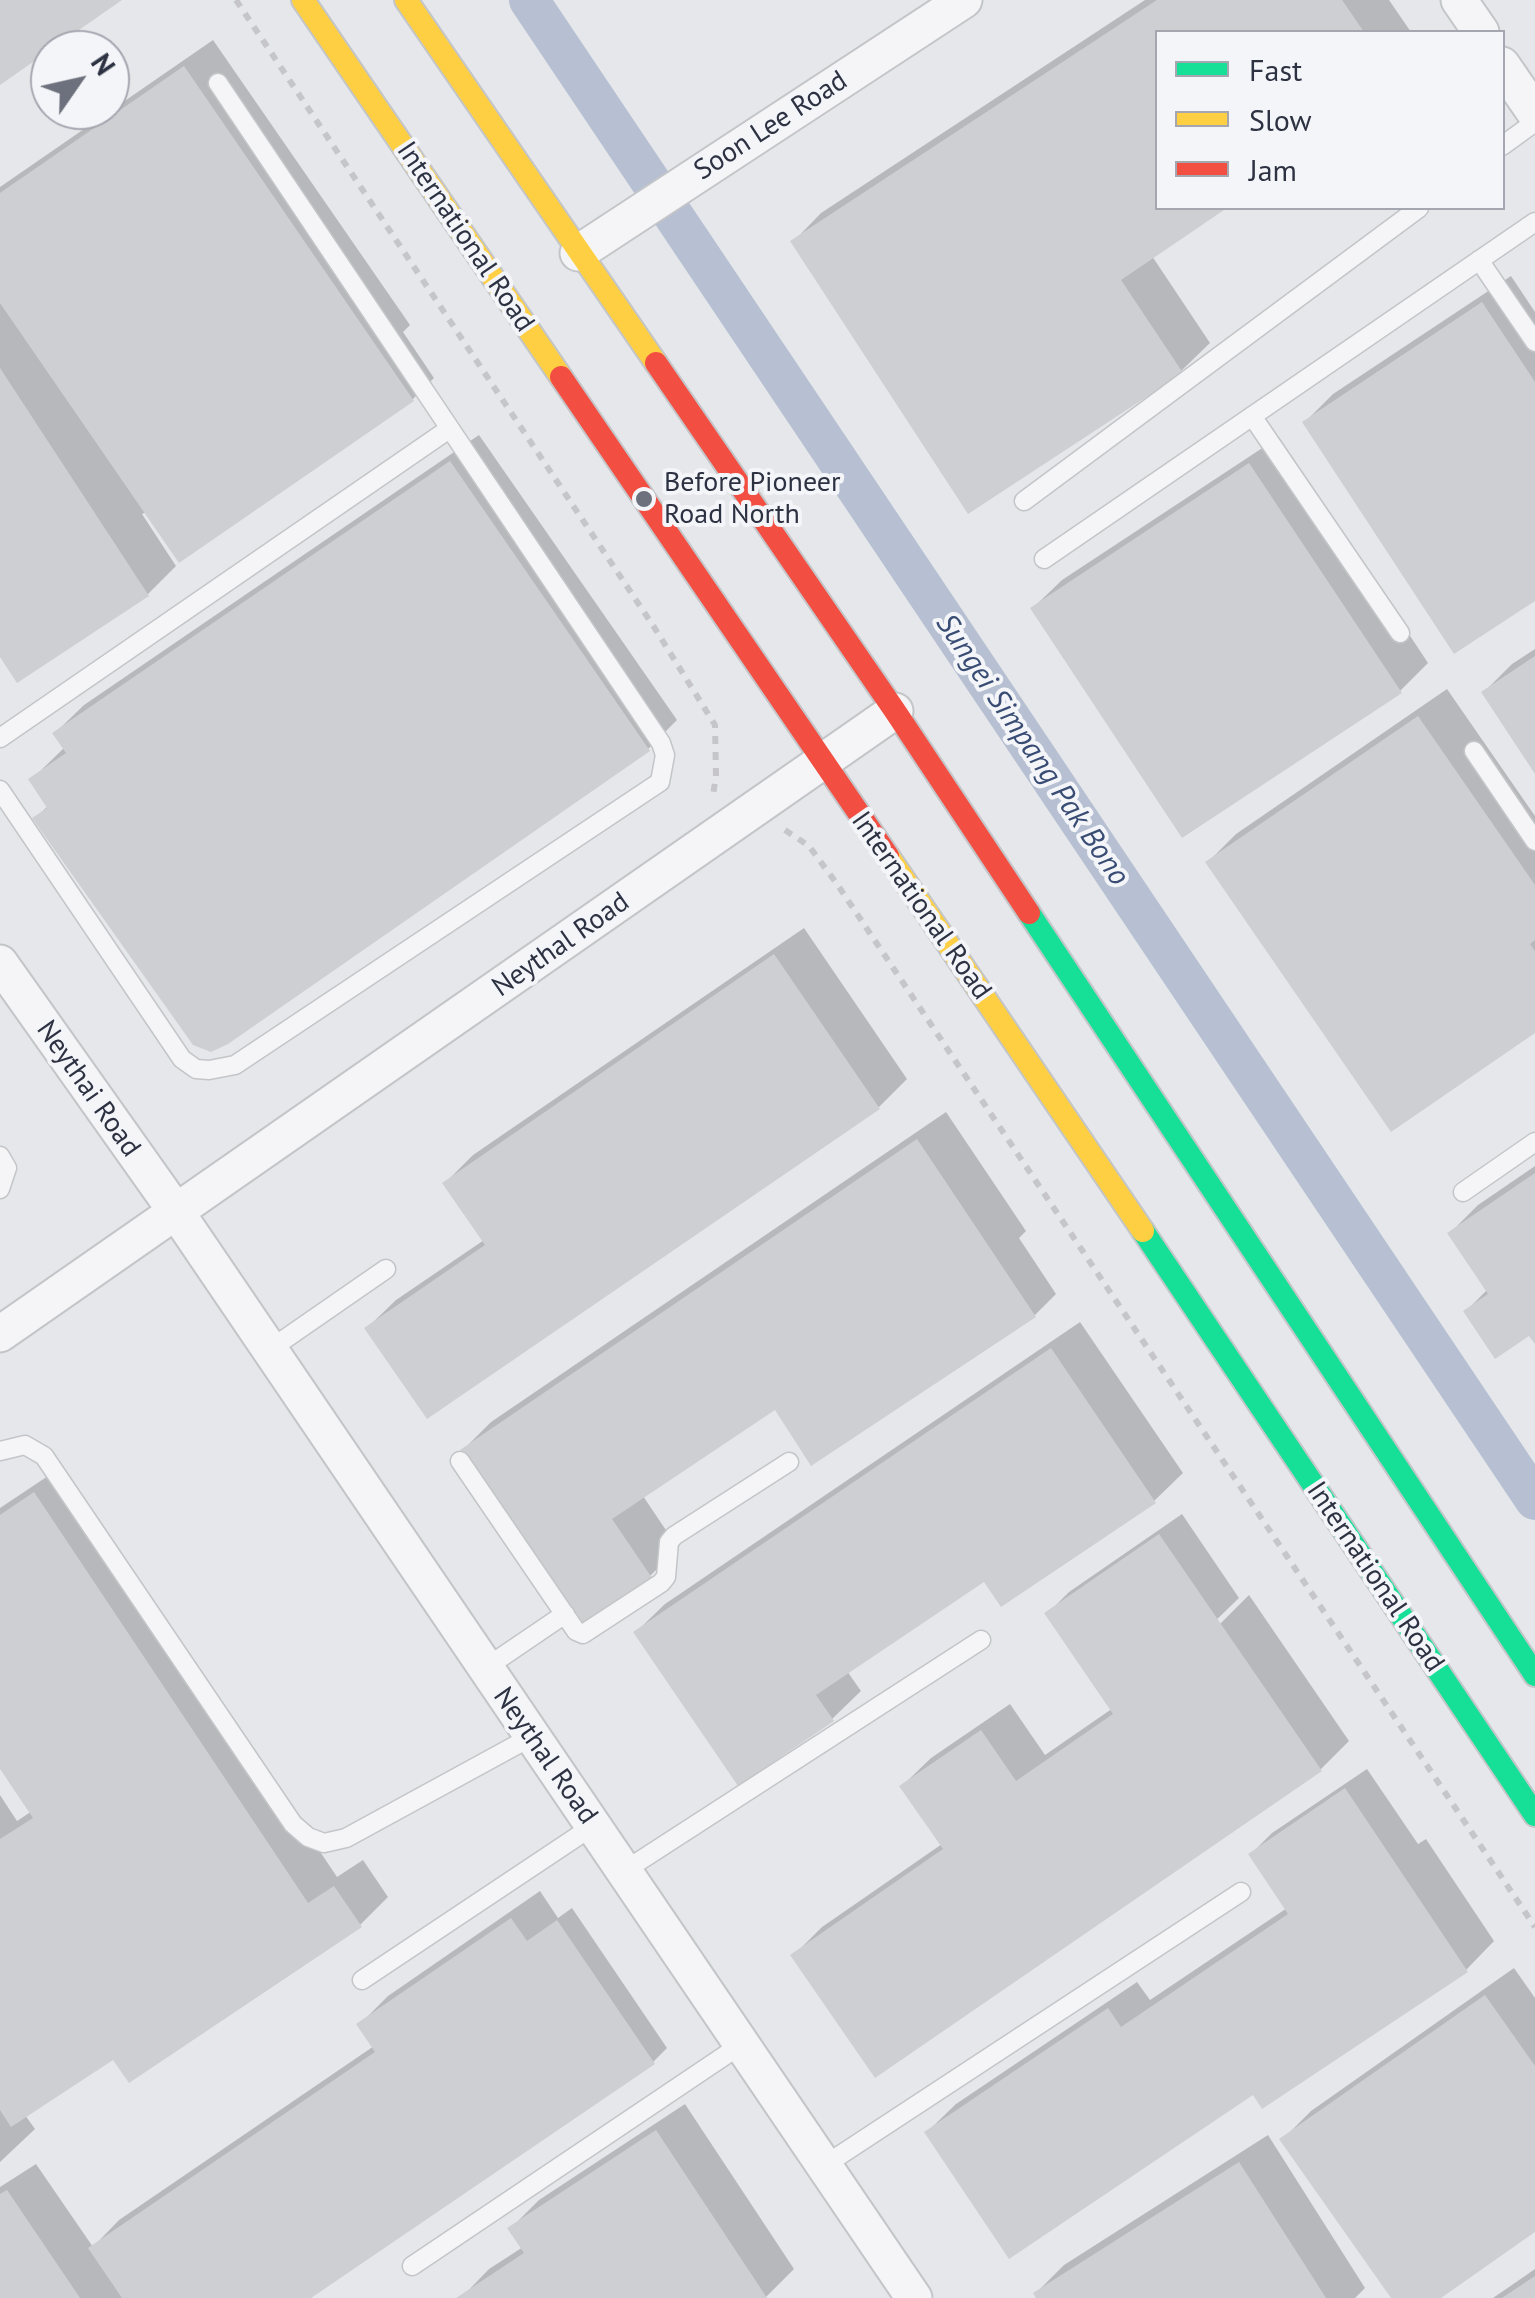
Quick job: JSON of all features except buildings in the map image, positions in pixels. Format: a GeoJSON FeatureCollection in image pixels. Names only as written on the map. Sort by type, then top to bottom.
{"type":"FeatureCollection","features":[{"type":"Feature","properties":{"kind":"main road","name":"International Road"},"geometry":{"type":"LineString","coordinates":[[304,0],[1070,1123],[1535,1815]]}},
{"type":"Feature","properties":{"kind":"main road"},"geometry":{"type":"LineString","coordinates":[[406,0],[896,711],[1535,1675]]}},
{"type":"Feature","properties":{"kind":"street"},"geometry":{"type":"LineString","coordinates":[[1459,0],[1480,30]]}},
{"type":"Feature","properties":{"kind":"street","name":"Soon Lee Road"},"geometry":{"type":"LineString","coordinates":[[578,252],[961,1]]}},
{"type":"Feature","properties":{"kind":"street"},"geometry":{"type":"LineString","coordinates":[[1505,69],[1535,113]]}},
{"type":"Feature","properties":{"kind":"street","name":"Neythal Road"},"geometry":{"type":"LineString","coordinates":[[0,1334],[896,711]]}},
{"type":"Feature","properties":{"kind":"street","name":"Neythai Road"},"geometry":{"type":"LineString","coordinates":[[0,963],[177,1213]]}},
{"type":"Feature","properties":{"kind":"street","name":"Neythal Road"},"geometry":{"type":"LineString","coordinates":[[177,1213],[914,2298]]}},
{"type":"Feature","properties":{"kind":"lane"},"geometry":{"type":"LineString","coordinates":[[0,790],[182,1058],[196,1069],[209,1070],[235,1065],[660,782],[665,755],[661,743],[218,83]]}},
{"type":"Feature","properties":{"kind":"lane"},"geometry":{"type":"LineString","coordinates":[[1505,144],[1535,122]]}},
{"type":"Feature","properties":{"kind":"lane"},"geometry":{"type":"LineString","coordinates":[[1024,501],[1416,210]]}},
{"type":"Feature","properties":{"kind":"lane"},"geometry":{"type":"LineString","coordinates":[[1044,558],[1535,222]]}},
{"type":"Feature","properties":{"kind":"lane"},"geometry":{"type":"LineString","coordinates":[[1479,260],[1535,342]]}},
{"type":"Feature","properties":{"kind":"lane"},"geometry":{"type":"LineString","coordinates":[[1252,416],[1400,633]]}},
{"type":"Feature","properties":{"kind":"lane"},"geometry":{"type":"LineString","coordinates":[[0,738],[450,429]]}},
{"type":"Feature","properties":{"kind":"lane"},"geometry":{"type":"LineString","coordinates":[[1474,750],[1535,841]]}},
{"type":"Feature","properties":{"kind":"lane"},"geometry":{"type":"LineString","coordinates":[[1463,1192],[1535,1142]]}},
{"type":"Feature","properties":{"kind":"lane"},"geometry":{"type":"LineString","coordinates":[[0,1156],[6,1168],[0,1189]]}},
{"type":"Feature","properties":{"kind":"lane"},"geometry":{"type":"LineString","coordinates":[[270,1350],[386,1269]]}},
{"type":"Feature","properties":{"kind":"lane"},"geometry":{"type":"LineString","coordinates":[[0,1451],[26,1445],[44,1456],[293,1824],[308,1837],[324,1844],[346,1838],[531,1737]]}},
{"type":"Feature","properties":{"kind":"lane"},"geometry":{"type":"LineString","coordinates":[[460,1461],[576,1631],[589,1632],[666,1577],[669,1542],[674,1536],[789,1462]]}},
{"type":"Feature","properties":{"kind":"lane"},"geometry":{"type":"LineString","coordinates":[[484,1668],[565,1614]]}},
{"type":"Feature","properties":{"kind":"lane"},"geometry":{"type":"LineString","coordinates":[[624,1872],[981,1640]]}},
{"type":"Feature","properties":{"kind":"lane"},"geometry":{"type":"LineString","coordinates":[[362,1980],[593,1826]]}},
{"type":"Feature","properties":{"kind":"lane"},"geometry":{"type":"LineString","coordinates":[[824,2165],[1241,1892]]}},
{"type":"Feature","properties":{"kind":"lane"},"geometry":{"type":"LineString","coordinates":[[412,2266],[742,2044]]}},
{"type":"Feature","properties":{"kind":"path"},"geometry":{"type":"LineString","coordinates":[[236,0],[654,627],[715,725],[716,776],[700,848]]}},
{"type":"Feature","properties":{"kind":"path"},"geometry":{"type":"LineString","coordinates":[[755,810],[809,846],[837,884],[1535,1926]]}},
{"type":"Feature","properties":{"kind":"waterway","name":"Sungei Simpang Pak Bono"},"geometry":{"type":"LineString","coordinates":[[529,0],[1535,1500]]}},
{"type":"Feature","properties":{"kind":"traffic: fast"},"geometry":{"type":"LineString","coordinates":[[1029,913],[1535,1675]]}},
{"type":"Feature","properties":{"kind":"traffic: fast"},"geometry":{"type":"LineString","coordinates":[[1143,1231],[1535,1815]]}},
{"type":"Feature","properties":{"kind":"traffic: slow"},"geometry":{"type":"LineString","coordinates":[[303,0],[561,377]]}},
{"type":"Feature","properties":{"kind":"traffic: slow"},"geometry":{"type":"LineString","coordinates":[[406,0],[656,363]]}},
{"type":"Feature","properties":{"kind":"traffic: slow"},"geometry":{"type":"LineString","coordinates":[[888,856],[1143,1231]]}},
{"type":"Feature","properties":{"kind":"traffic: jam"},"geometry":{"type":"LineString","coordinates":[[656,363],[1029,913]]}},
{"type":"Feature","properties":{"kind":"traffic: jam"},"geometry":{"type":"LineString","coordinates":[[561,377],[888,856]]}},
{"type":"Feature","properties":{"kind":"place","name":"Before Pioneer Road North"},"geometry":{"type":"Point","coordinates":[644,499]}}]}
